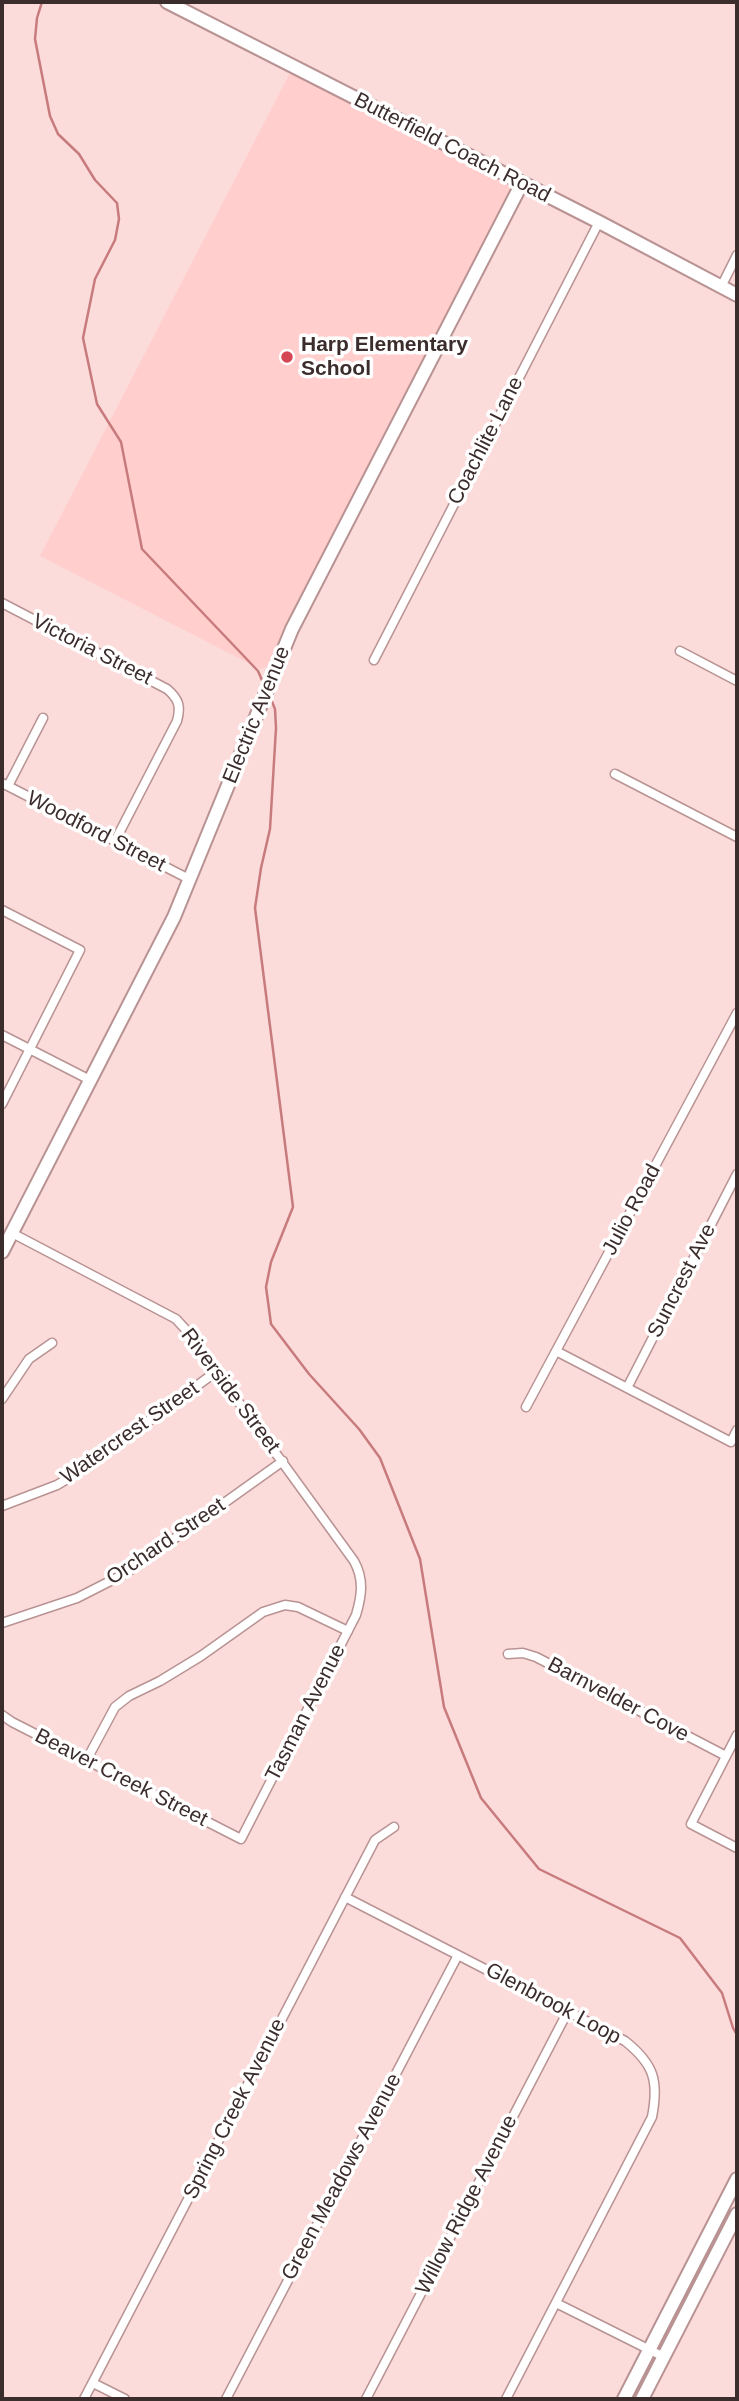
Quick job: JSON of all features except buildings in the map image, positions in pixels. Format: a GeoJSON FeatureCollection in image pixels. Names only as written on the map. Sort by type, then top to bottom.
{"type":"FeatureCollection","features":[{"type":"Feature","properties":{"kind":"street","name":"Butterfield Coach Road"},"geometry":{"type":"LineString","coordinates":[[167,2],[737,295]]}},
{"type":"Feature","properties":{"kind":"street","name":"Electric Avenue"},"geometry":{"type":"LineString","coordinates":[[2,1252],[191,880],[276,664],[522,183]]}},
{"type":"Feature","properties":{"kind":"street","name":"Coachlite Lane"},"geometry":{"type":"LineString","coordinates":[[374,660],[598,222]]}},
{"type":"Feature","properties":{"kind":"street"},"geometry":{"type":"LineString","coordinates":[[721,287],[737,255]]}},
{"type":"Feature","properties":{"kind":"street","name":"Victoria Street"},"geometry":{"type":"LineString","coordinates":[[2,603],[167,689],[179,702],[177,722],[115,841]]}},
{"type":"Feature","properties":{"kind":"street"},"geometry":{"type":"LineString","coordinates":[[680,651],[737,681]]}},
{"type":"Feature","properties":{"kind":"street"},"geometry":{"type":"LineString","coordinates":[[5,784],[43,718]]}},
{"type":"Feature","properties":{"kind":"street"},"geometry":{"type":"LineString","coordinates":[[615,774],[737,837]]}},
{"type":"Feature","properties":{"kind":"street","name":"Woodford Street"},"geometry":{"type":"LineString","coordinates":[[5,784],[191,880]]}},
{"type":"Feature","properties":{"kind":"street"},"geometry":{"type":"LineString","coordinates":[[2,910],[80,950],[2,1104]]}},
{"type":"Feature","properties":{"kind":"street","name":"Julio Road"},"geometry":{"type":"LineString","coordinates":[[527,1407],[737,1013]]}},
{"type":"Feature","properties":{"kind":"street"},"geometry":{"type":"LineString","coordinates":[[2,1035],[90,1080]]}},
{"type":"Feature","properties":{"kind":"street","name":"Suncrest Ave"},"geometry":{"type":"LineString","coordinates":[[627,1388],[737,1174]]}},
{"type":"Feature","properties":{"kind":"street","name":"Riverside Street"},"geometry":{"type":"LineString","coordinates":[[12,1233],[176,1319],[354,1560],[362,1583]]}},
{"type":"Feature","properties":{"kind":"street"},"geometry":{"type":"LineString","coordinates":[[2,1399],[29,1359],[52,1343]]}},
{"type":"Feature","properties":{"kind":"street"},"geometry":{"type":"LineString","coordinates":[[556,1351],[731,1442],[737,1430]]}},
{"type":"Feature","properties":{"kind":"street","name":"Watercrest Street"},"geometry":{"type":"LineString","coordinates":[[2,1506],[27,1498],[65,1480],[217,1371]]}},
{"type":"Feature","properties":{"kind":"street","name":"Orchard Street"},"geometry":{"type":"LineString","coordinates":[[2,1623],[77,1598],[126,1573],[283,1461]]}},
{"type":"Feature","properties":{"kind":"street","name":"Tasman Avenue"},"geometry":{"type":"LineString","coordinates":[[241,1839],[348,1631],[361,1599],[362,1583]]}},
{"type":"Feature","properties":{"kind":"street"},"geometry":{"type":"LineString","coordinates":[[86,1761],[116,1707],[129,1696],[201,1657],[263,1612],[285,1605],[298,1607],[348,1631]]}},
{"type":"Feature","properties":{"kind":"street","name":"Barnvelder Cove"},"geometry":{"type":"LineString","coordinates":[[508,1654],[523,1653],[536,1657],[726,1756]]}},
{"type":"Feature","properties":{"kind":"street","name":"Beaver Creek Street"},"geometry":{"type":"LineString","coordinates":[[2,1715],[86,1761],[241,1839]]}},
{"type":"Feature","properties":{"kind":"street"},"geometry":{"type":"LineString","coordinates":[[737,1735],[691,1824],[737,1848]]}},
{"type":"Feature","properties":{"kind":"street","name":"Spring Creek Avenue"},"geometry":{"type":"LineString","coordinates":[[84,2399],[375,1840],[394,1827]]}},
{"type":"Feature","properties":{"kind":"street","name":"Glenbrook Loop"},"geometry":{"type":"LineString","coordinates":[[345,1897],[625,2041],[642,2054],[653,2073],[656,2095],[652,2117],[506,2399]]}},
{"type":"Feature","properties":{"kind":"street","name":"Green Meadows Avenue"},"geometry":{"type":"LineString","coordinates":[[226,2399],[458,1955]]}},
{"type":"Feature","properties":{"kind":"street","name":"Willow Ridge Avenue"},"geometry":{"type":"LineString","coordinates":[[366,2399],[568,2011]]}},
{"type":"Feature","properties":{"kind":"street"},"geometry":{"type":"LineString","coordinates":[[624,2399],[737,2179]]}},
{"type":"Feature","properties":{"kind":"street"},"geometry":{"type":"LineString","coordinates":[[642,2399],[737,2214]]}},
{"type":"Feature","properties":{"kind":"street"},"geometry":{"type":"LineString","coordinates":[[556,2302],[664,2357]]}},
{"type":"Feature","properties":{"kind":"street"},"geometry":{"type":"LineString","coordinates":[[93,2383],[125,2399]]}},
{"type":"Feature","properties":{"kind":"shaded area","name":"Harp Elementary School"},"geometry":{"type":"Polygon","coordinates":[[[293,67],[522,183],[276,664],[260,669],[40,556],[293,67]]]}},
{"type":"Feature","properties":{"kind":"waterway"},"geometry":{"type":"LineString","coordinates":[[42,2],[35,39],[50,116],[58,134],[79,154],[95,180],[117,203],[119,219],[115,240],[95,279],[83,338],[97,404],[121,442],[142,549],[258,671],[264,685]]}},
{"type":"Feature","properties":{"kind":"waterway"},"geometry":{"type":"LineString","coordinates":[[270,697],[275,709],[276,728],[270,829],[255,908],[293,1207],[271,1262],[266,1287],[271,1324],[380,1458],[420,1559],[444,1707],[481,1798],[539,1869],[680,1938],[722,1993],[737,2035]]}},
{"type":"Feature","properties":{"kind":"place","name":"Harp Elementary School"},"geometry":{"type":"Point","coordinates":[287,357]}}]}
